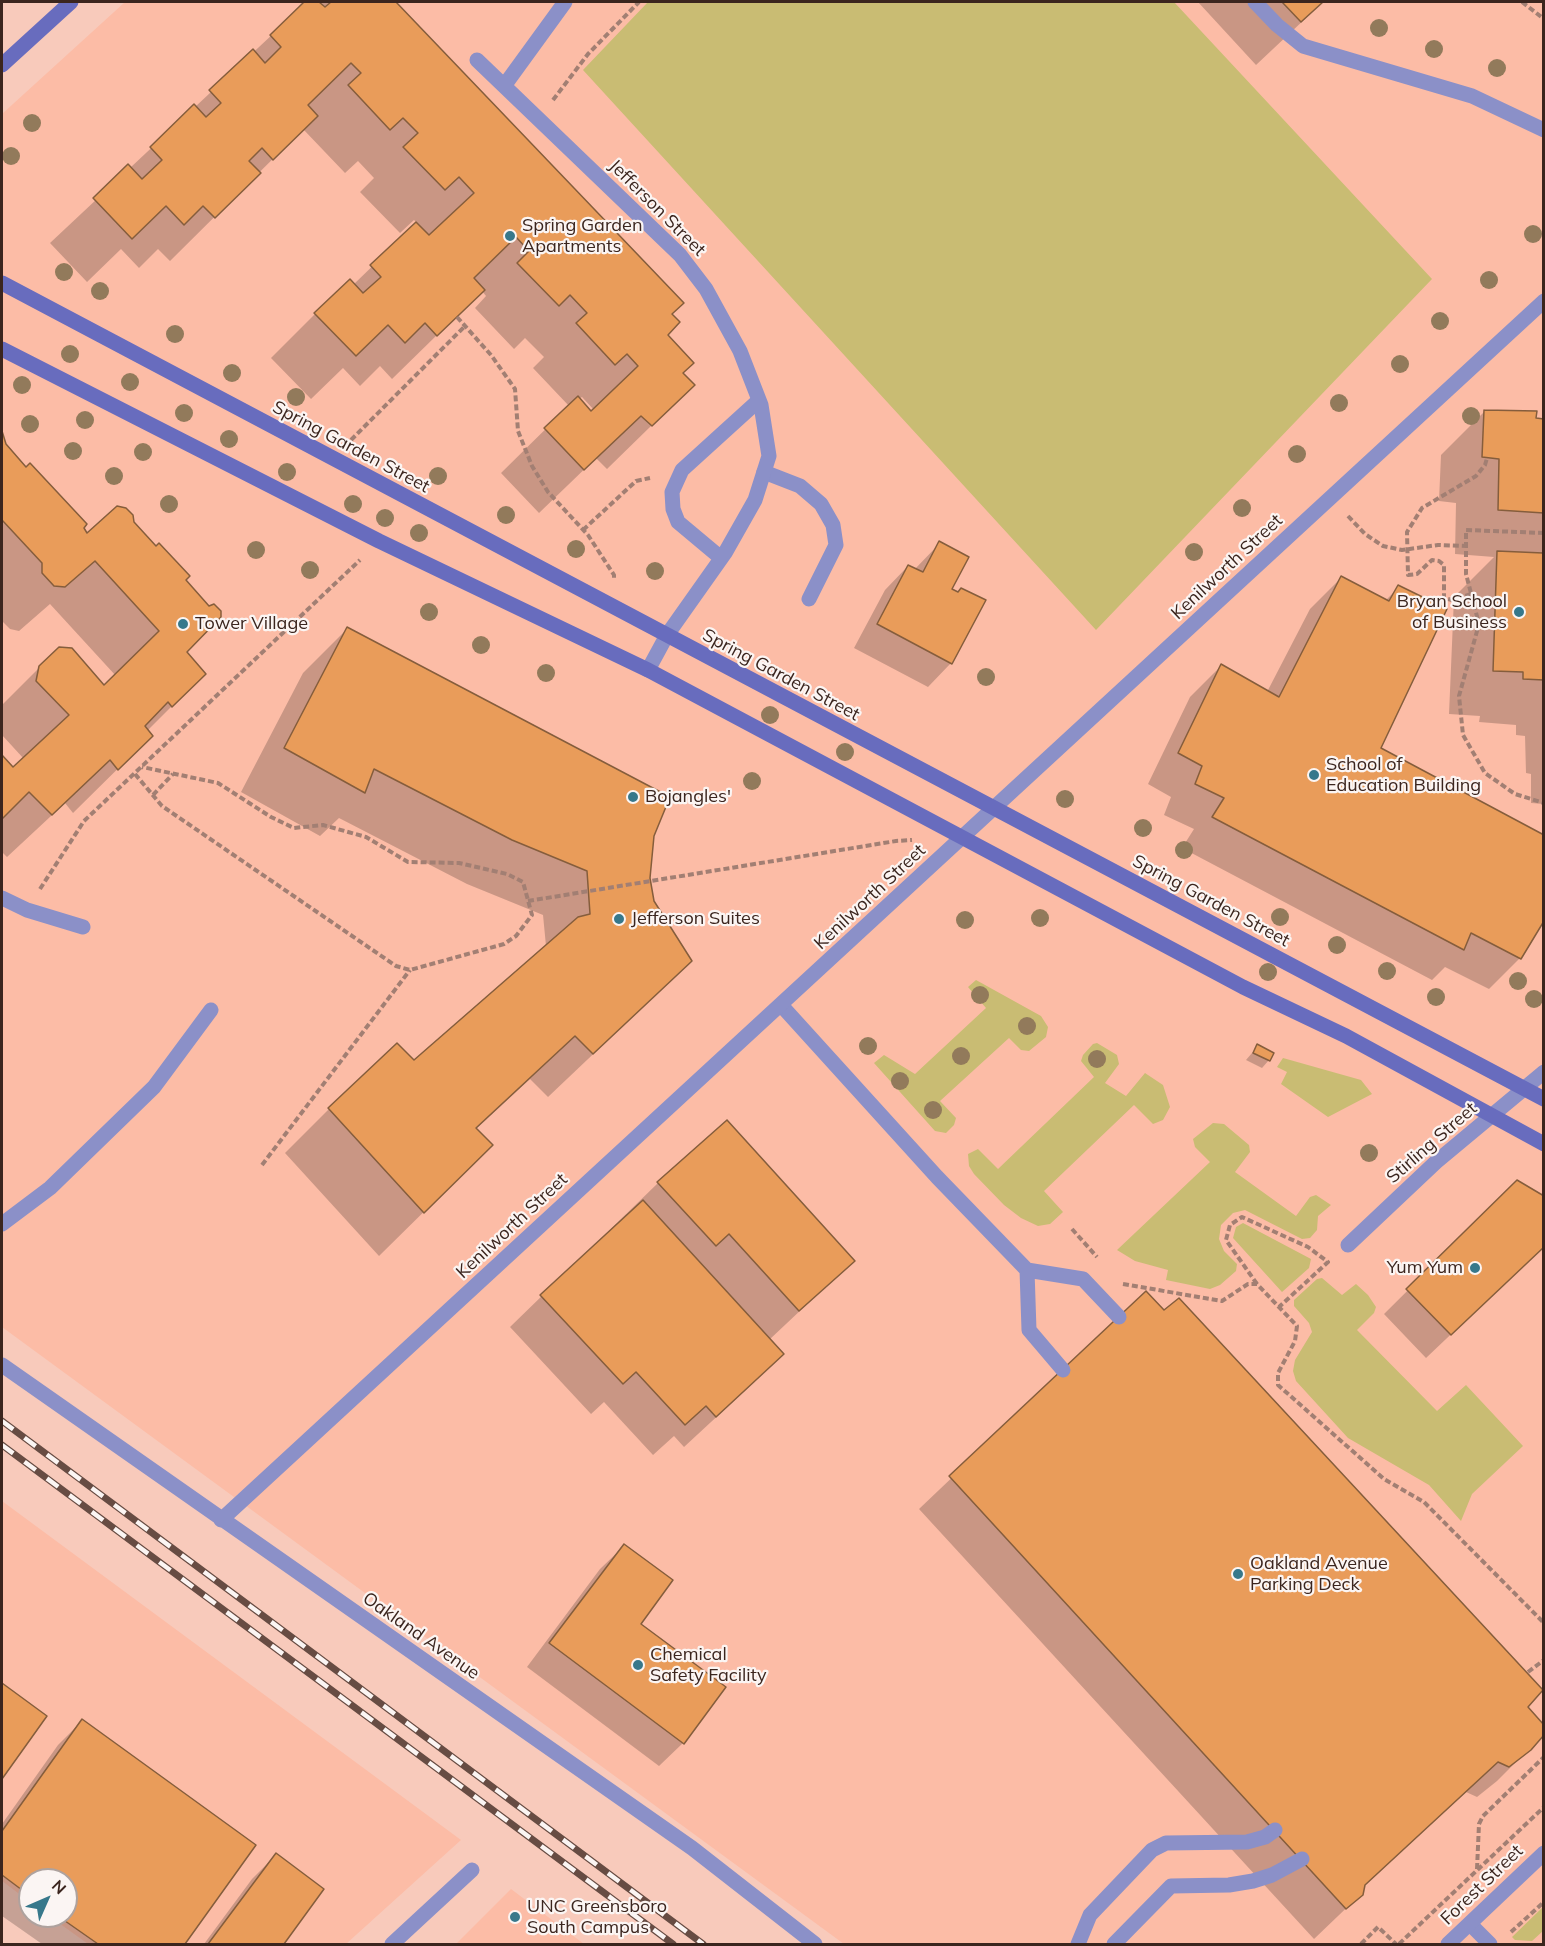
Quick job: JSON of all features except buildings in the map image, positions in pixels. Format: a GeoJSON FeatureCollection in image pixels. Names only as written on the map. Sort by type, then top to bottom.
{"type":"FeatureCollection","features":[{"type":"Feature","properties":{"kind":"main road"},"geometry":{"type":"LineString","coordinates":[[2,65],[70,2]]}},
{"type":"Feature","properties":{"kind":"main road","name":"Spring Garden Street"},"geometry":{"type":"LineString","coordinates":[[2,283],[993,810],[1544,1099]]}},
{"type":"Feature","properties":{"kind":"main road"},"geometry":{"type":"LineString","coordinates":[[2,349],[379,541],[648,670],[1243,987],[1346,1036],[1544,1144]]}},
{"type":"Feature","properties":{"kind":"street"},"geometry":{"type":"LineString","coordinates":[[504,86],[565,2]]}},
{"type":"Feature","properties":{"kind":"street"},"geometry":{"type":"LineString","coordinates":[[1255,2],[1276,26],[1303,46],[1472,96],[1544,130]]}},
{"type":"Feature","properties":{"kind":"street","name":"Jefferson Street"},"geometry":{"type":"LineString","coordinates":[[477,60],[680,255],[706,290],[729,331],[758,400],[769,456],[755,500],[721,558],[667,635],[648,670]]}},
{"type":"Feature","properties":{"kind":"street","name":"Kenilworth Street"},"geometry":{"type":"LineString","coordinates":[[221,1520],[963,839],[1544,301]]}},
{"type":"Feature","properties":{"kind":"street"},"geometry":{"type":"LineString","coordinates":[[721,558],[678,522],[673,509],[672,492],[682,470],[758,400]]}},
{"type":"Feature","properties":{"kind":"street"},"geometry":{"type":"LineString","coordinates":[[764,472],[800,486],[820,504],[833,525],[836,545],[808,599]]}},
{"type":"Feature","properties":{"kind":"street"},"geometry":{"type":"LineString","coordinates":[[2,898],[27,910],[83,927]]}},
{"type":"Feature","properties":{"kind":"street"},"geometry":{"type":"LineString","coordinates":[[782,1005],[937,1177],[1027,1270],[1083,1279],[1119,1317]]}},
{"type":"Feature","properties":{"kind":"street"},"geometry":{"type":"LineString","coordinates":[[2,1224],[50,1188],[154,1087],[211,1010]]}},
{"type":"Feature","properties":{"kind":"street","name":"Stirling Street"},"geometry":{"type":"LineString","coordinates":[[1348,1245],[1436,1162],[1544,1072]]}},
{"type":"Feature","properties":{"kind":"street"},"geometry":{"type":"LineString","coordinates":[[1027,1270],[1029,1330],[1063,1370]]}},
{"type":"Feature","properties":{"kind":"street","name":"Oakland Avenue"},"geometry":{"type":"LineString","coordinates":[[2,1365],[692,1848],[814,1944]]}},
{"type":"Feature","properties":{"kind":"street"},"geometry":{"type":"LineString","coordinates":[[1078,1944],[1090,1915],[1152,1850],[1166,1843],[1247,1842],[1265,1838],[1275,1830]]}},
{"type":"Feature","properties":{"kind":"street","name":"Forest Street"},"geometry":{"type":"LineString","coordinates":[[1448,1944],[1544,1853]]}},
{"type":"Feature","properties":{"kind":"street"},"geometry":{"type":"LineString","coordinates":[[1114,1944],[1171,1886],[1253,1881],[1272,1875],[1302,1858]]}},
{"type":"Feature","properties":{"kind":"street"},"geometry":{"type":"LineString","coordinates":[[392,1944],[472,1870]]}},
{"type":"Feature","properties":{"kind":"street"},"geometry":{"type":"LineString","coordinates":[[1470,1924],[1490,1944]]}},
{"type":"Feature","properties":{"kind":"path"},"geometry":{"type":"LineString","coordinates":[[540,120],[588,54],[639,2]]}},
{"type":"Feature","properties":{"kind":"path"},"geometry":{"type":"LineString","coordinates":[[1522,2],[1544,19]]}},
{"type":"Feature","properties":{"kind":"path"},"geometry":{"type":"LineString","coordinates":[[457,317],[490,355],[515,389],[518,431],[532,466],[548,492],[583,530],[615,577],[608,605]]}},
{"type":"Feature","properties":{"kind":"path"},"geometry":{"type":"LineString","coordinates":[[331,459],[465,326]]}},
{"type":"Feature","properties":{"kind":"path"},"geometry":{"type":"LineString","coordinates":[[1471,594],[1452,600],[1444,598],[1444,565],[1439,561],[1432,560],[1417,574],[1408,575],[1407,532],[1422,508],[1476,476],[1485,465],[1487,458]]}},
{"type":"Feature","properties":{"kind":"path"},"geometry":{"type":"LineString","coordinates":[[583,530],[636,481],[682,470]]}},
{"type":"Feature","properties":{"kind":"path"},"geometry":{"type":"LineString","coordinates":[[1331,498],[1365,534],[1383,546],[1406,549],[1466,546]]}},
{"type":"Feature","properties":{"kind":"path"},"geometry":{"type":"LineString","coordinates":[[1544,533],[1466,530],[1466,574],[1479,624],[1459,696],[1463,735],[1485,773],[1515,794],[1544,803]]}},
{"type":"Feature","properties":{"kind":"path"},"geometry":{"type":"LineString","coordinates":[[27,910],[84,821],[379,541]]}},
{"type":"Feature","properties":{"kind":"path"},"geometry":{"type":"LineString","coordinates":[[142,767],[218,783],[271,817],[294,828],[324,825],[366,837],[408,862],[459,863],[507,874],[523,882],[532,915],[516,936],[504,944],[410,970],[262,1165]]}},
{"type":"Feature","properties":{"kind":"path"},"geometry":{"type":"LineString","coordinates":[[135,774],[162,806],[386,959],[410,970]]}},
{"type":"Feature","properties":{"kind":"path"},"geometry":{"type":"LineString","coordinates":[[153,795],[173,774]]}},
{"type":"Feature","properties":{"kind":"path"},"geometry":{"type":"LineString","coordinates":[[528,901],[884,842],[918,840]]}},
{"type":"Feature","properties":{"kind":"path"},"geometry":{"type":"LineString","coordinates":[[1279,1307],[1328,1262],[1308,1247],[1242,1217],[1230,1225],[1226,1240],[1257,1284],[1297,1326],[1295,1341],[1278,1373],[1278,1385],[1384,1479],[1424,1502],[1544,1623]]}},
{"type":"Feature","properties":{"kind":"path"},"geometry":{"type":"LineString","coordinates":[[1071,1229],[1101,1260]]}},
{"type":"Feature","properties":{"kind":"path"},"geometry":{"type":"LineString","coordinates":[[1116,1276],[1123,1284],[1222,1301],[1248,1284],[1257,1284]]}},
{"type":"Feature","properties":{"kind":"path"},"geometry":{"type":"LineString","coordinates":[[1528,1672],[1544,1660]]}},
{"type":"Feature","properties":{"kind":"path"},"geometry":{"type":"LineString","coordinates":[[1477,1869],[1479,1824],[1483,1816],[1544,1757]]}},
{"type":"Feature","properties":{"kind":"path"},"geometry":{"type":"LineString","coordinates":[[1361,1944],[1378,1927],[1397,1944],[1544,1807]]}},
{"type":"Feature","properties":{"kind":"path"},"geometry":{"type":"LineString","coordinates":[[1507,1936],[1544,1902]]}},
{"type":"Feature","properties":{"kind":"shaded area"},"geometry":{"type":"Polygon","coordinates":[[[125,2],[1543,2],[1543,1944],[844,1944],[2,1327],[2,114],[125,2]]]}},
{"type":"Feature","properties":{"kind":"shaded area"},"geometry":{"type":"Polygon","coordinates":[[[648,2],[1174,2],[1432,279],[1096,630],[583,70],[648,2]]]}},
{"type":"Feature","properties":{"kind":"shaded area"},"geometry":{"type":"Polygon","coordinates":[[[976,980],[1041,1016],[1048,1027],[1046,1037],[1029,1051],[1021,1050],[1009,1038],[940,1101],[956,1118],[954,1125],[946,1133],[935,1131],[874,1063],[884,1055],[915,1074],[986,1008],[968,987],[976,980]]]}},
{"type":"Feature","properties":{"kind":"shaded area"},"geometry":{"type":"Polygon","coordinates":[[[1097,1043],[1117,1055],[1119,1064],[1105,1083],[1126,1096],[1145,1073],[1163,1085],[1170,1107],[1163,1120],[1153,1124],[1134,1105],[1044,1191],[1063,1212],[1050,1224],[1038,1226],[1021,1218],[1004,1205],[974,1174],[969,1166],[968,1154],[978,1149],[998,1169],[1094,1077],[1081,1061],[1083,1055],[1093,1044],[1097,1043]]]}},
{"type":"Feature","properties":{"kind":"shaded area"},"geometry":{"type":"Polygon","coordinates":[[[1283,1058],[1361,1080],[1372,1094],[1328,1117],[1281,1084],[1287,1072],[1277,1067],[1283,1058]]]}},
{"type":"Feature","properties":{"kind":"shaded area"},"geometry":{"type":"Polygon","coordinates":[[[1213,1123],[1224,1124],[1249,1145],[1250,1152],[1235,1172],[1296,1216],[1310,1197],[1316,1195],[1331,1205],[1318,1216],[1317,1230],[1310,1238],[1302,1239],[1245,1210],[1233,1213],[1221,1225],[1219,1239],[1224,1251],[1237,1264],[1236,1271],[1220,1285],[1210,1289],[1166,1280],[1168,1270],[1135,1261],[1117,1250],[1210,1162],[1195,1147],[1193,1139],[1213,1123]]]}},
{"type":"Feature","properties":{"kind":"shaded area"},"geometry":{"type":"Polygon","coordinates":[[[1243,1223],[1311,1259],[1309,1268],[1282,1292],[1233,1238],[1236,1227],[1243,1223]]]}},
{"type":"Feature","properties":{"kind":"shaded area"},"geometry":{"type":"Polygon","coordinates":[[[1322,1278],[1342,1295],[1356,1284],[1368,1295],[1376,1307],[1374,1313],[1357,1330],[1437,1411],[1466,1385],[1523,1446],[1472,1494],[1461,1521],[1429,1485],[1348,1438],[1296,1381],[1293,1371],[1295,1360],[1312,1332],[1309,1323],[1294,1306],[1294,1300],[1317,1279],[1322,1278]]]}},
{"type":"Feature","properties":{"kind":"shaded area"},"geometry":{"type":"Polygon","coordinates":[[[2,1501],[461,1840],[346,1944],[88,1944],[66,1928],[78,1928],[78,1868],[18,1868],[18,1893],[2,1881],[2,1501]]]}},
{"type":"Feature","properties":{"kind":"shaded area","name":"UNC Greensboro South Campus"},"geometry":{"type":"Polygon","coordinates":[[[511,1889],[584,1944],[456,1944],[511,1889]]]}},
{"type":"Feature","properties":{"kind":"shaded area"},"geometry":{"type":"Polygon","coordinates":[[[1543,1907],[1543,1931],[1532,1941],[1515,1940],[1512,1937],[1543,1907]]]}},
{"type":"Feature","properties":{"kind":"railway"},"geometry":{"type":"LineString","coordinates":[[2,1421],[703,1944]]}},
{"type":"Feature","properties":{"kind":"railway"},"geometry":{"type":"LineString","coordinates":[[2,1445],[673,1944]]}},
{"type":"Feature","properties":{"kind":"place","name":"Spring Garden Apartments"},"geometry":{"type":"Point","coordinates":[510,236]}},
{"type":"Feature","properties":{"kind":"place","name":"Bryan School of Business"},"geometry":{"type":"Point","coordinates":[1519,612]}},
{"type":"Feature","properties":{"kind":"place","name":"Tower Village"},"geometry":{"type":"Point","coordinates":[183,624]}},
{"type":"Feature","properties":{"kind":"place","name":"School of Education Building"},"geometry":{"type":"Point","coordinates":[1314,775]}},
{"type":"Feature","properties":{"kind":"place","name":"Bojangles'"},"geometry":{"type":"Point","coordinates":[633,797]}},
{"type":"Feature","properties":{"kind":"place","name":"Jefferson Suites"},"geometry":{"type":"Point","coordinates":[619,919]}},
{"type":"Feature","properties":{"kind":"place","name":"Yum Yum"},"geometry":{"type":"Point","coordinates":[1475,1268]}},
{"type":"Feature","properties":{"kind":"place","name":"Oakland Avenue Parking Deck"},"geometry":{"type":"Point","coordinates":[1238,1574]}},
{"type":"Feature","properties":{"kind":"place","name":"Chemical Safety Facility"},"geometry":{"type":"Point","coordinates":[638,1665]}},
{"type":"Feature","properties":{"kind":"place","name":"UNC Greensboro South Campus"},"geometry":{"type":"Point","coordinates":[515,1917]}}]}
